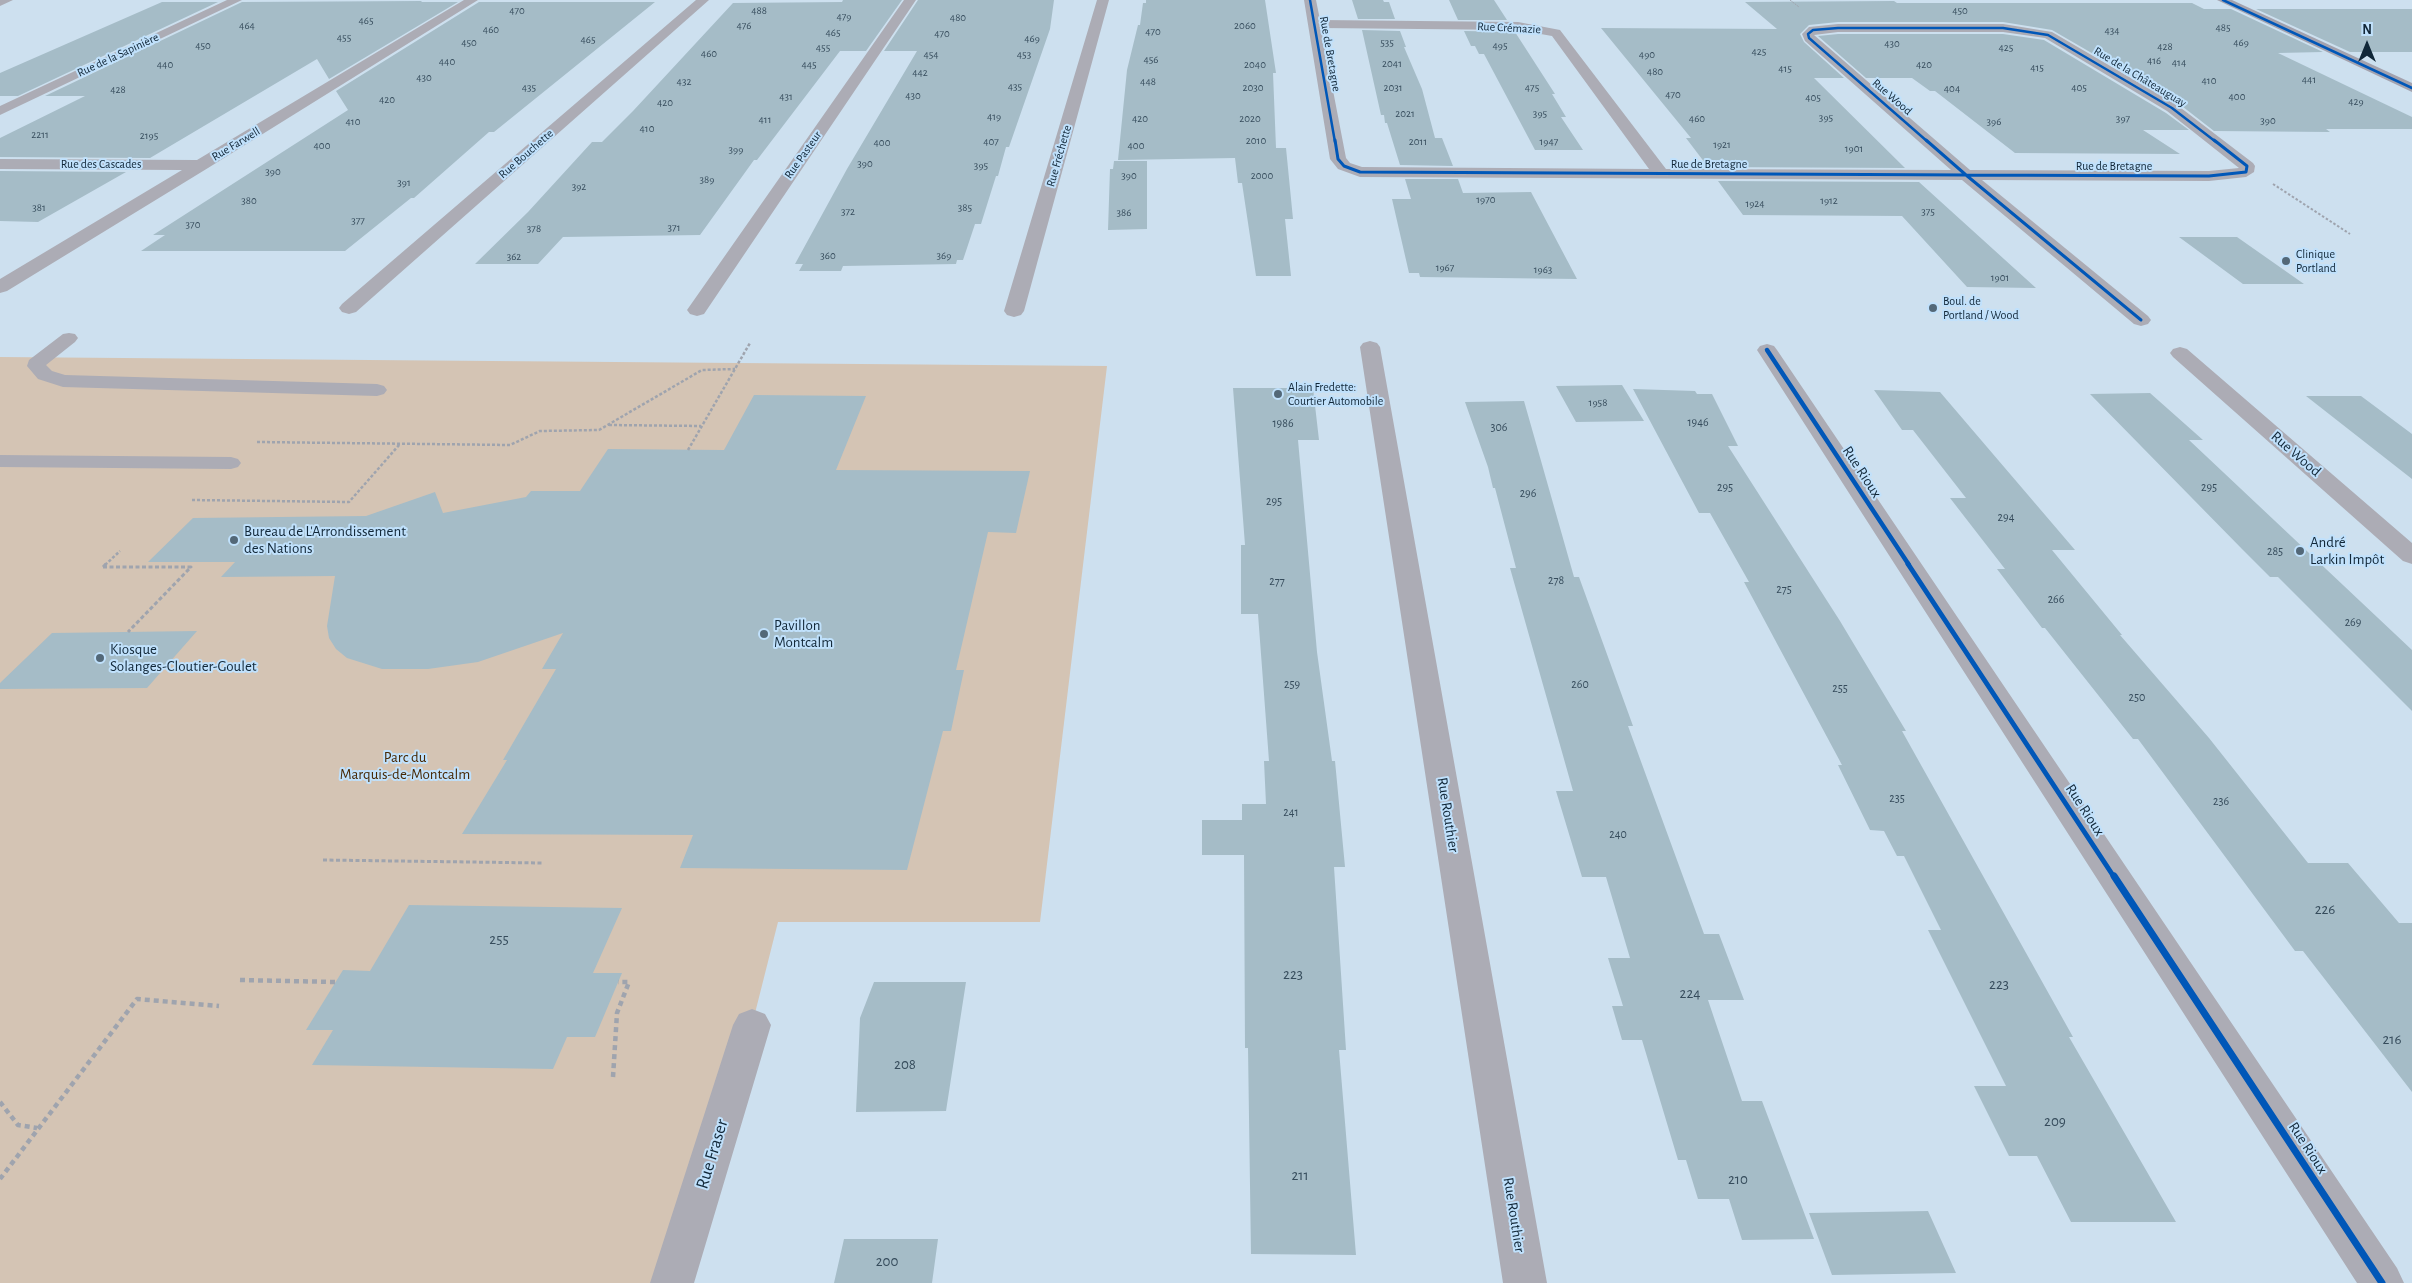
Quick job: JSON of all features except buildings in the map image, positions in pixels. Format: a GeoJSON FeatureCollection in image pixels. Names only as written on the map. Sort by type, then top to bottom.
{"type":"FeatureCollection","features":[{"type":"Feature","properties":{"kind":"street"},"geometry":{"type":"LineString","coordinates":[[0,3],[7,0]]}},
{"type":"Feature","properties":{"kind":"street","name":"Rue de la Sapinière"},"geometry":{"type":"LineString","coordinates":[[0,110],[236,0]]}},
{"type":"Feature","properties":{"kind":"street","name":"Rue Farwell"},"geometry":{"type":"LineString","coordinates":[[0,288],[472,0]]}},
{"type":"Feature","properties":{"kind":"street","name":"Rue Bouchette"},"geometry":{"type":"LineString","coordinates":[[349,308],[703,0]]}},
{"type":"Feature","properties":{"kind":"street","name":"Rue Pasteur"},"geometry":{"type":"LineString","coordinates":[[697,310],[910,0]]}},
{"type":"Feature","properties":{"kind":"street","name":"Rue Fréchette"},"geometry":{"type":"LineString","coordinates":[[1014,311],[1103,0]]}},
{"type":"Feature","properties":{"kind":"street","name":"Rue de Bretagne"},"geometry":{"type":"LineString","coordinates":[[1310,0],[1338,160],[1344,166],[1360,172],[2209,176],[2246,172]]}},
{"type":"Feature","properties":{"kind":"street"},"geometry":{"type":"LineString","coordinates":[[2223,0],[2412,88]]}},
{"type":"Feature","properties":{"kind":"street","name":"Rue Crémazie"},"geometry":{"type":"LineString","coordinates":[[1315,24],[1518,26],[1556,32],[1661,174]]}},
{"type":"Feature","properties":{"kind":"street","name":"Rue Wood"},"geometry":{"type":"LineString","coordinates":[[2035,32],[2003,28],[1838,28],[1814,30],[1808,34],[1809,38],[1966,175],[2141,320]]}},
{"type":"Feature","properties":{"kind":"street","name":"Rue de la Châteauguay"},"geometry":{"type":"LineString","coordinates":[[2035,32],[2056,39],[2172,108],[2247,166],[2246,172]]}},
{"type":"Feature","properties":{"kind":"street","name":"Rue des Cascades"},"geometry":{"type":"LineString","coordinates":[[0,164],[202,165]]}},
{"type":"Feature","properties":{"kind":"street","name":"Rue Routhier"},"geometry":{"type":"LineString","coordinates":[[1370,347],[1525,1283]]}},
{"type":"Feature","properties":{"kind":"street","name":"Rue Rioux"},"geometry":{"type":"LineString","coordinates":[[1767,350],[2382,1283]]}},
{"type":"Feature","properties":{"kind":"street","name":"Rue Wood"},"geometry":{"type":"LineString","coordinates":[[2180,353],[2412,556]]}},
{"type":"Feature","properties":{"kind":"street","name":"Rue Fraser"},"geometry":{"type":"LineString","coordinates":[[672,1283],[752,1025]]}},
{"type":"Feature","properties":{"kind":"lane"},"geometry":{"type":"LineString","coordinates":[[68,338],[38,360],[36,366],[45,375],[63,381],[377,390]]}},
{"type":"Feature","properties":{"kind":"lane"},"geometry":{"type":"LineString","coordinates":[[0,461],[231,463]]}},
{"type":"Feature","properties":{"kind":"path"},"geometry":{"type":"LineString","coordinates":[[2246,172],[2270,183],[2350,234]]}},
{"type":"Feature","properties":{"kind":"path"},"geometry":{"type":"LineString","coordinates":[[688,450],[750,343]]}},
{"type":"Feature","properties":{"kind":"path"},"geometry":{"type":"LineString","coordinates":[[510,445],[540,431],[599,430],[702,370],[734,369]]}},
{"type":"Feature","properties":{"kind":"path"},"geometry":{"type":"LineString","coordinates":[[608,425],[701,426]]}},
{"type":"Feature","properties":{"kind":"path"},"geometry":{"type":"LineString","coordinates":[[192,500],[349,502],[401,444]]}},
{"type":"Feature","properties":{"kind":"path"},"geometry":{"type":"LineString","coordinates":[[120,551],[103,567],[191,567],[128,632]]}},
{"type":"Feature","properties":{"kind":"path"},"geometry":{"type":"LineString","coordinates":[[323,860],[542,863]]}},
{"type":"Feature","properties":{"kind":"path"},"geometry":{"type":"LineString","coordinates":[[240,980],[335,982]]}},
{"type":"Feature","properties":{"kind":"path"},"geometry":{"type":"LineString","coordinates":[[613,1077],[617,1013],[629,982],[618,982]]}},
{"type":"Feature","properties":{"kind":"path"},"geometry":{"type":"LineString","coordinates":[[0,1179],[137,999],[220,1006]]}},
{"type":"Feature","properties":{"kind":"path"},"geometry":{"type":"LineString","coordinates":[[0,1102],[18,1125],[37,1128]]}},
{"type":"Feature","properties":{"kind":"green space","name":"Parc du Marquis-de-Montcalm"},"geometry":{"type":"Polygon","coordinates":[[[0,357],[1107,366],[1040,922],[778,922],[752,1025],[669,1283],[0,1283],[0,357]]]}},
{"type":"Feature","properties":{"kind":"cycle path"},"geometry":{"type":"LineString","coordinates":[[1310,0],[1338,159],[1344,166],[1360,172],[1924,174],[1966,175],[2209,176],[2246,172],[2247,166],[2172,108],[2048,35],[2003,28],[1838,28],[1813,30],[1808,34],[1809,38],[1966,175],[2141,320]]}},
{"type":"Feature","properties":{"kind":"cycle path"},"geometry":{"type":"LineString","coordinates":[[2223,0],[2412,88]]}},
{"type":"Feature","properties":{"kind":"cycle path"},"geometry":{"type":"LineString","coordinates":[[1767,350],[2382,1283]]}},
{"type":"Feature","properties":{"kind":"place","name":"Clinique Portland"},"geometry":{"type":"Point","coordinates":[2286,261]}},
{"type":"Feature","properties":{"kind":"place","name":"Boul. de Portland / Wood"},"geometry":{"type":"Point","coordinates":[1933,308]}},
{"type":"Feature","properties":{"kind":"place","name":"Alain Fredette: Courtier Automobile"},"geometry":{"type":"Point","coordinates":[1278,394]}},
{"type":"Feature","properties":{"kind":"place","name":"Bureau de L'Arrondissement des Nations"},"geometry":{"type":"Point","coordinates":[234,540]}},
{"type":"Feature","properties":{"kind":"place","name":"André Larkin Impôt"},"geometry":{"type":"Point","coordinates":[2300,551]}},
{"type":"Feature","properties":{"kind":"place","name":"Pavillon Montcalm"},"geometry":{"type":"Point","coordinates":[764,634]}},
{"type":"Feature","properties":{"kind":"place","name":"Kiosque Solanges-Cloutier-Goulet"},"geometry":{"type":"Point","coordinates":[100,658]}}]}
